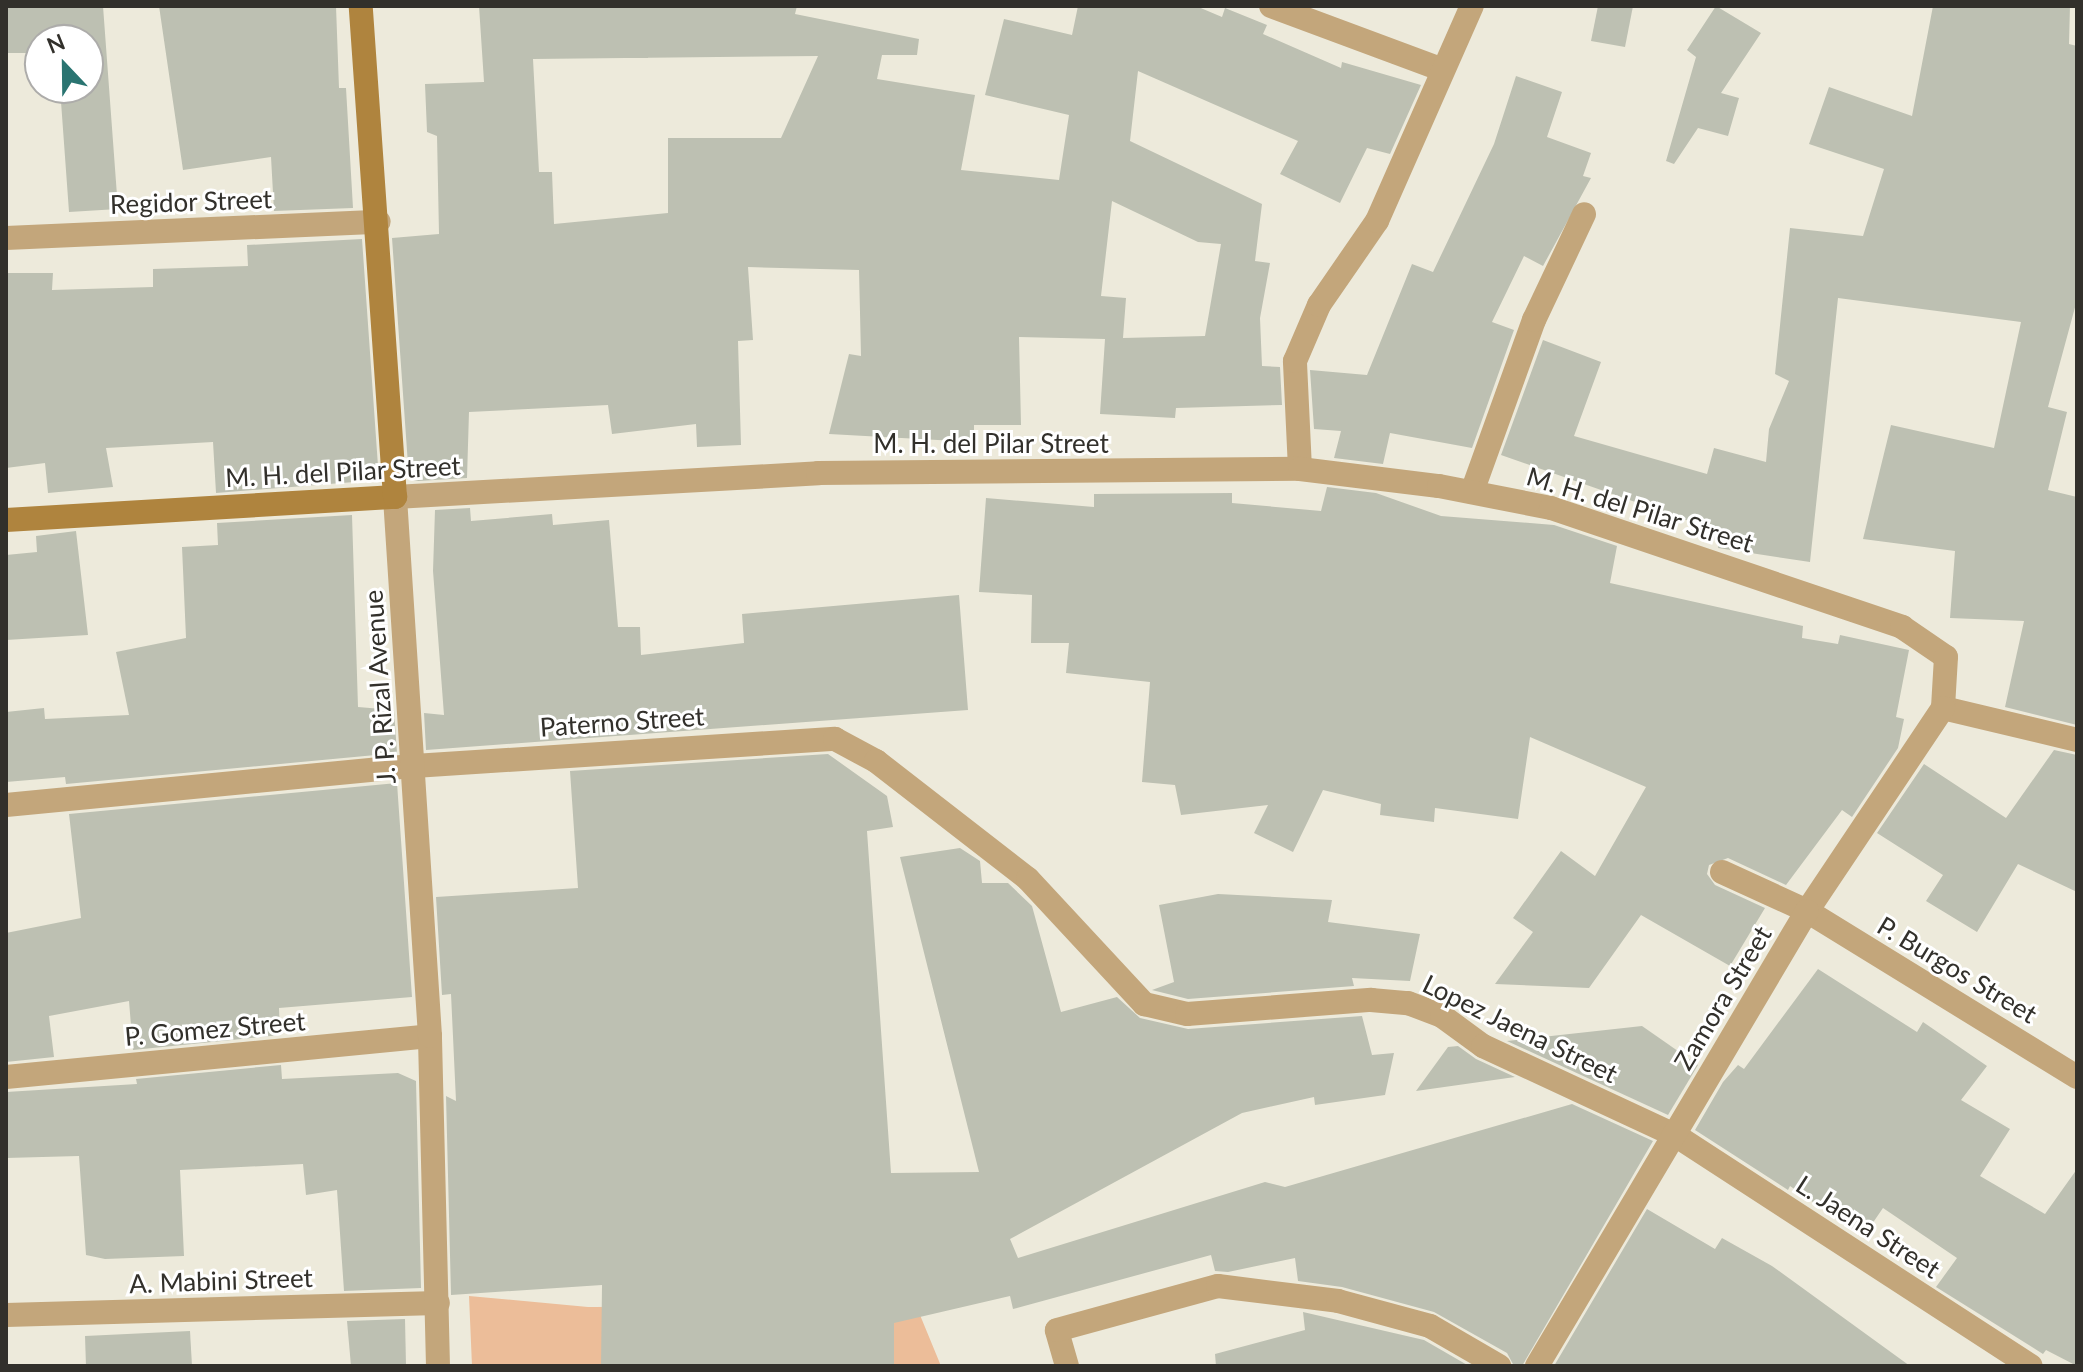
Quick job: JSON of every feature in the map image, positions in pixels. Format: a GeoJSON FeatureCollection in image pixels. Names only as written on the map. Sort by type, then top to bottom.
{"type":"FeatureCollection","features":[{"type":"Feature","properties":{"kind":"main road","name":"J. P. Rizal Avenue"},"geometry":{"type":"LineString","coordinates":[[361,6],[379,222],[395,497]]}},
{"type":"Feature","properties":{"kind":"main road","name":"M. H. del Pilar Street"},"geometry":{"type":"LineString","coordinates":[[6,520],[395,497]]}},
{"type":"Feature","properties":{"kind":"street"},"geometry":{"type":"LineString","coordinates":[[1271,6],[1440,69]]}},
{"type":"Feature","properties":{"kind":"street"},"geometry":{"type":"LineString","coordinates":[[1300,469],[1295,361],[1319,305],[1377,221],[1440,69],[1472,6]]}},
{"type":"Feature","properties":{"kind":"street"},"geometry":{"type":"LineString","coordinates":[[1472,492],[1534,320],[1584,214]]}},
{"type":"Feature","properties":{"kind":"street","name":"Regidor Street"},"geometry":{"type":"LineString","coordinates":[[6,238],[379,222]]}},
{"type":"Feature","properties":{"kind":"street","name":"M. H. del Pilar Street"},"geometry":{"type":"LineString","coordinates":[[395,497],[818,473],[1300,469],[1472,492],[1551,508],[1762,577],[1902,627],[1946,657],[1943,708]]}},
{"type":"Feature","properties":{"kind":"street","name":"J. P. Rizal Avenue"},"geometry":{"type":"LineString","coordinates":[[395,497],[430,1036],[438,1366]]}},
{"type":"Feature","properties":{"kind":"street"},"geometry":{"type":"LineString","coordinates":[[1943,708],[2077,740]]}},
{"type":"Feature","properties":{"kind":"street","name":"Zamora Street"},"geometry":{"type":"LineString","coordinates":[[1537,1366],[1807,911],[1943,708]]}},
{"type":"Feature","properties":{"kind":"street","name":"Paterno Street"},"geometry":{"type":"LineString","coordinates":[[6,805],[414,766],[835,739],[876,761],[1028,879],[1144,1004]]}},
{"type":"Feature","properties":{"kind":"street","name":"P. Burgos Street"},"geometry":{"type":"LineString","coordinates":[[1722,872],[1807,911],[2077,1077]]}},
{"type":"Feature","properties":{"kind":"street","name":"Lopez Jaena Street"},"geometry":{"type":"LineString","coordinates":[[1144,1004],[1187,1014],[1371,1000],[1408,1003],[1442,1016],[1483,1046],[1675,1135]]}},
{"type":"Feature","properties":{"kind":"street","name":"P. Gomez Street"},"geometry":{"type":"LineString","coordinates":[[6,1077],[430,1036]]}},
{"type":"Feature","properties":{"kind":"street","name":"L. Jaena Street"},"geometry":{"type":"LineString","coordinates":[[1675,1135],[2031,1366]]}},
{"type":"Feature","properties":{"kind":"street"},"geometry":{"type":"LineString","coordinates":[[1067,1366],[1057,1330],[1218,1286],[1338,1301],[1430,1326],[1499,1366]]}},
{"type":"Feature","properties":{"kind":"street","name":"A. Mabini Street"},"geometry":{"type":"LineString","coordinates":[[6,1315],[438,1303]]}},
{"type":"Feature","properties":{"kind":"shaded area"},"geometry":{"type":"Polygon","coordinates":[[[469,1296],[588,1307],[895,1306],[920,1315],[941,1366],[472,1366],[469,1296]]]}},
{"type":"Feature","properties":{"kind":"building"},"geometry":{"type":"Polygon","coordinates":[[[6,6],[103,6],[118,209],[69,212],[61,104],[104,104],[104,24],[24,24],[24,53],[6,53],[6,6]]]}},
{"type":"Feature","properties":{"kind":"building"},"geometry":{"type":"Polygon","coordinates":[[[159,6],[336,6],[339,88],[346,88],[353,208],[274,211],[271,157],[183,170],[159,6]]]}},
{"type":"Feature","properties":{"kind":"building"},"geometry":{"type":"Polygon","coordinates":[[[479,6],[797,6],[795,14],[919,39],[917,55],[882,55],[877,79],[975,95],[961,170],[1059,180],[1069,115],[985,95],[1004,19],[1072,35],[1078,6],[1196,6],[1222,17],[1225,8],[1267,25],[1263,34],[1341,68],[1342,62],[1421,85],[1390,154],[1367,148],[1340,203],[1280,174],[1298,141],[1138,71],[1130,141],[1262,204],[1255,261],[1270,263],[1260,318],[1262,366],[1280,367],[1282,405],[1176,408],[1175,418],[1100,414],[1105,339],[1019,337],[1021,425],[974,425],[974,442],[829,434],[849,354],[861,356],[859,270],[748,267],[753,340],[738,341],[741,445],[697,447],[696,424],[612,434],[608,405],[469,412],[467,478],[418,481],[409,479],[392,238],[439,234],[437,136],[427,132],[425,84],[484,82],[479,6]],[[818,56],[533,59],[539,172],[552,172],[554,224],[668,213],[668,138],[781,138],[818,56]],[[1112,201],[1101,296],[1126,298],[1123,338],[1205,336],[1221,244],[1198,242],[1112,201]]]}},
{"type":"Feature","properties":{"kind":"building"},"geometry":{"type":"Polygon","coordinates":[[[1598,6],[1633,6],[1625,47],[1591,41],[1598,6]]]}},
{"type":"Feature","properties":{"kind":"building"},"geometry":{"type":"Polygon","coordinates":[[[1716,6],[1761,33],[1721,93],[1739,98],[1728,136],[1698,128],[1674,164],[1666,161],[1696,57],[1687,50],[1716,6]]]}},
{"type":"Feature","properties":{"kind":"building"},"geometry":{"type":"Polygon","coordinates":[[[1933,6],[2070,6],[2069,44],[2077,46],[2077,300],[2048,407],[2067,412],[2048,490],[2077,497],[2077,725],[2005,707],[2024,621],[1950,618],[1955,551],[1863,539],[1891,425],[1994,448],[2021,322],[1838,298],[1810,562],[1718,548],[1721,532],[1501,455],[1543,340],[1601,362],[1574,436],[1707,474],[1714,448],[1766,462],[1769,429],[1789,381],[1775,374],[1790,228],[1863,236],[1884,169],[1809,144],[1829,87],[1912,116],[1933,6]]]}},
{"type":"Feature","properties":{"kind":"building"},"geometry":{"type":"Polygon","coordinates":[[[1516,76],[1562,92],[1547,137],[1591,153],[1583,176],[1591,178],[1543,266],[1524,256],[1492,322],[1514,330],[1472,448],[1390,433],[1383,464],[1334,458],[1341,431],[1314,429],[1310,370],[1367,375],[1412,264],[1433,272],[1494,144],[1516,76]]]}},
{"type":"Feature","properties":{"kind":"building"},"geometry":{"type":"Polygon","coordinates":[[[362,239],[379,480],[216,493],[213,442],[106,448],[113,487],[48,493],[45,463],[6,468],[6,273],[53,273],[52,290],[153,287],[153,269],[248,266],[247,245],[362,239]]]}},
{"type":"Feature","properties":{"kind":"building"},"geometry":{"type":"Polygon","coordinates":[[[1327,487],[1376,493],[1441,516],[1554,525],[1617,546],[1610,583],[1803,626],[1802,638],[1838,644],[1840,635],[1909,650],[1896,717],[1904,719],[1898,748],[1852,817],[1842,810],[1786,885],[1728,858],[1709,865],[1707,874],[1715,885],[1765,908],[1730,966],[1641,915],[1589,988],[1495,984],[1533,932],[1513,918],[1561,851],[1595,876],[1646,787],[1530,737],[1518,819],[1435,808],[1434,822],[1380,815],[1381,804],[1323,790],[1293,852],[1254,833],[1268,805],[1181,815],[1175,785],[1142,782],[1150,682],[1066,673],[1069,643],[1031,643],[1032,595],[979,592],[986,498],[1094,507],[1094,494],[1232,493],[1232,503],[1321,511],[1327,487]]]}},
{"type":"Feature","properties":{"kind":"building"},"geometry":{"type":"Polygon","coordinates":[[[470,508],[471,521],[552,514],[553,525],[609,520],[618,627],[640,627],[641,655],[744,643],[742,614],[959,595],[968,710],[426,750],[424,713],[444,715],[433,571],[435,510],[470,508]]]}},
{"type":"Feature","properties":{"kind":"building"},"geometry":{"type":"Polygon","coordinates":[[[352,515],[358,707],[394,710],[397,753],[66,784],[65,777],[6,782],[6,712],[44,708],[45,719],[129,715],[116,652],[186,638],[182,547],[218,545],[217,523],[352,515]]]}},
{"type":"Feature","properties":{"kind":"building"},"geometry":{"type":"Polygon","coordinates":[[[76,531],[88,635],[6,640],[6,555],[37,552],[36,536],[76,531]]]}},
{"type":"Feature","properties":{"kind":"building"},"geometry":{"type":"Polygon","coordinates":[[[2054,750],[2077,755],[2077,892],[2018,864],[1977,932],[1926,901],[1943,875],[1877,833],[1924,764],[2006,818],[2054,750]]]}},
{"type":"Feature","properties":{"kind":"building"},"geometry":{"type":"Polygon","coordinates":[[[828,754],[887,796],[893,827],[867,831],[891,1173],[979,1172],[900,857],[960,848],[980,861],[982,883],[1008,883],[1032,906],[1061,1012],[1117,997],[1140,1018],[1188,1029],[1362,1016],[1372,1055],[1394,1053],[1385,1095],[1315,1105],[1314,1097],[1242,1113],[1010,1239],[1018,1258],[1265,1182],[1285,1187],[1572,1104],[1653,1141],[1522,1366],[1514,1366],[1507,1353],[1434,1312],[1342,1287],[1298,1281],[1295,1258],[1228,1272],[1215,1271],[1211,1255],[1013,1309],[1010,1296],[894,1323],[894,1366],[601,1366],[602,1285],[451,1295],[446,1096],[456,1101],[451,994],[442,995],[436,897],[578,888],[570,771],[828,754]]]}},
{"type":"Feature","properties":{"kind":"building"},"geometry":{"type":"Polygon","coordinates":[[[397,783],[412,997],[279,1008],[280,1035],[133,1050],[129,1001],[49,1016],[54,1057],[6,1062],[6,933],[81,918],[69,814],[397,783]]]}},
{"type":"Feature","properties":{"kind":"building"},"geometry":{"type":"Polygon","coordinates":[[[1218,894],[1332,900],[1328,922],[1420,934],[1410,981],[1352,978],[1354,986],[1188,999],[1152,990],[1174,982],[1159,905],[1218,894]]]}},
{"type":"Feature","properties":{"kind":"building"},"geometry":{"type":"Polygon","coordinates":[[[1818,969],[1917,1032],[1923,1022],[1987,1066],[1961,1100],[2010,1129],[1980,1176],[2045,1214],[2077,1169],[2077,1366],[2046,1350],[2043,1354],[1936,1287],[1957,1258],[1883,1208],[1863,1237],[1790,1186],[1788,1190],[1695,1130],[1723,1082],[1738,1065],[1744,1069],[1818,969]]]}},
{"type":"Feature","properties":{"kind":"building"},"geometry":{"type":"Polygon","coordinates":[[[1642,1026],[1698,1065],[1668,1115],[1507,1041],[1642,1026]]]}},
{"type":"Feature","properties":{"kind":"building"},"geometry":{"type":"Polygon","coordinates":[[[1458,1046],[1476,1059],[1515,1077],[1416,1091],[1448,1047],[1458,1046]]]}},
{"type":"Feature","properties":{"kind":"building"},"geometry":{"type":"Polygon","coordinates":[[[281,1065],[282,1079],[398,1073],[416,1081],[421,1288],[344,1291],[337,1190],[306,1195],[303,1164],[180,1170],[184,1256],[105,1259],[86,1255],[79,1156],[6,1158],[6,1092],[137,1084],[136,1079],[281,1065]]]}},
{"type":"Feature","properties":{"kind":"building"},"geometry":{"type":"Polygon","coordinates":[[[1647,1209],[1715,1249],[1722,1238],[1772,1266],[1910,1366],[1554,1366],[1647,1209]]]}},
{"type":"Feature","properties":{"kind":"building"},"geometry":{"type":"Polygon","coordinates":[[[1303,1312],[1424,1340],[1469,1366],[1216,1366],[1215,1354],[1305,1330],[1303,1312]]]}},
{"type":"Feature","properties":{"kind":"building"},"geometry":{"type":"Polygon","coordinates":[[[405,1319],[406,1366],[351,1366],[347,1321],[405,1319]]]}},
{"type":"Feature","properties":{"kind":"building"},"geometry":{"type":"Polygon","coordinates":[[[190,1331],[192,1366],[86,1366],[85,1336],[190,1331]]]}}]}
